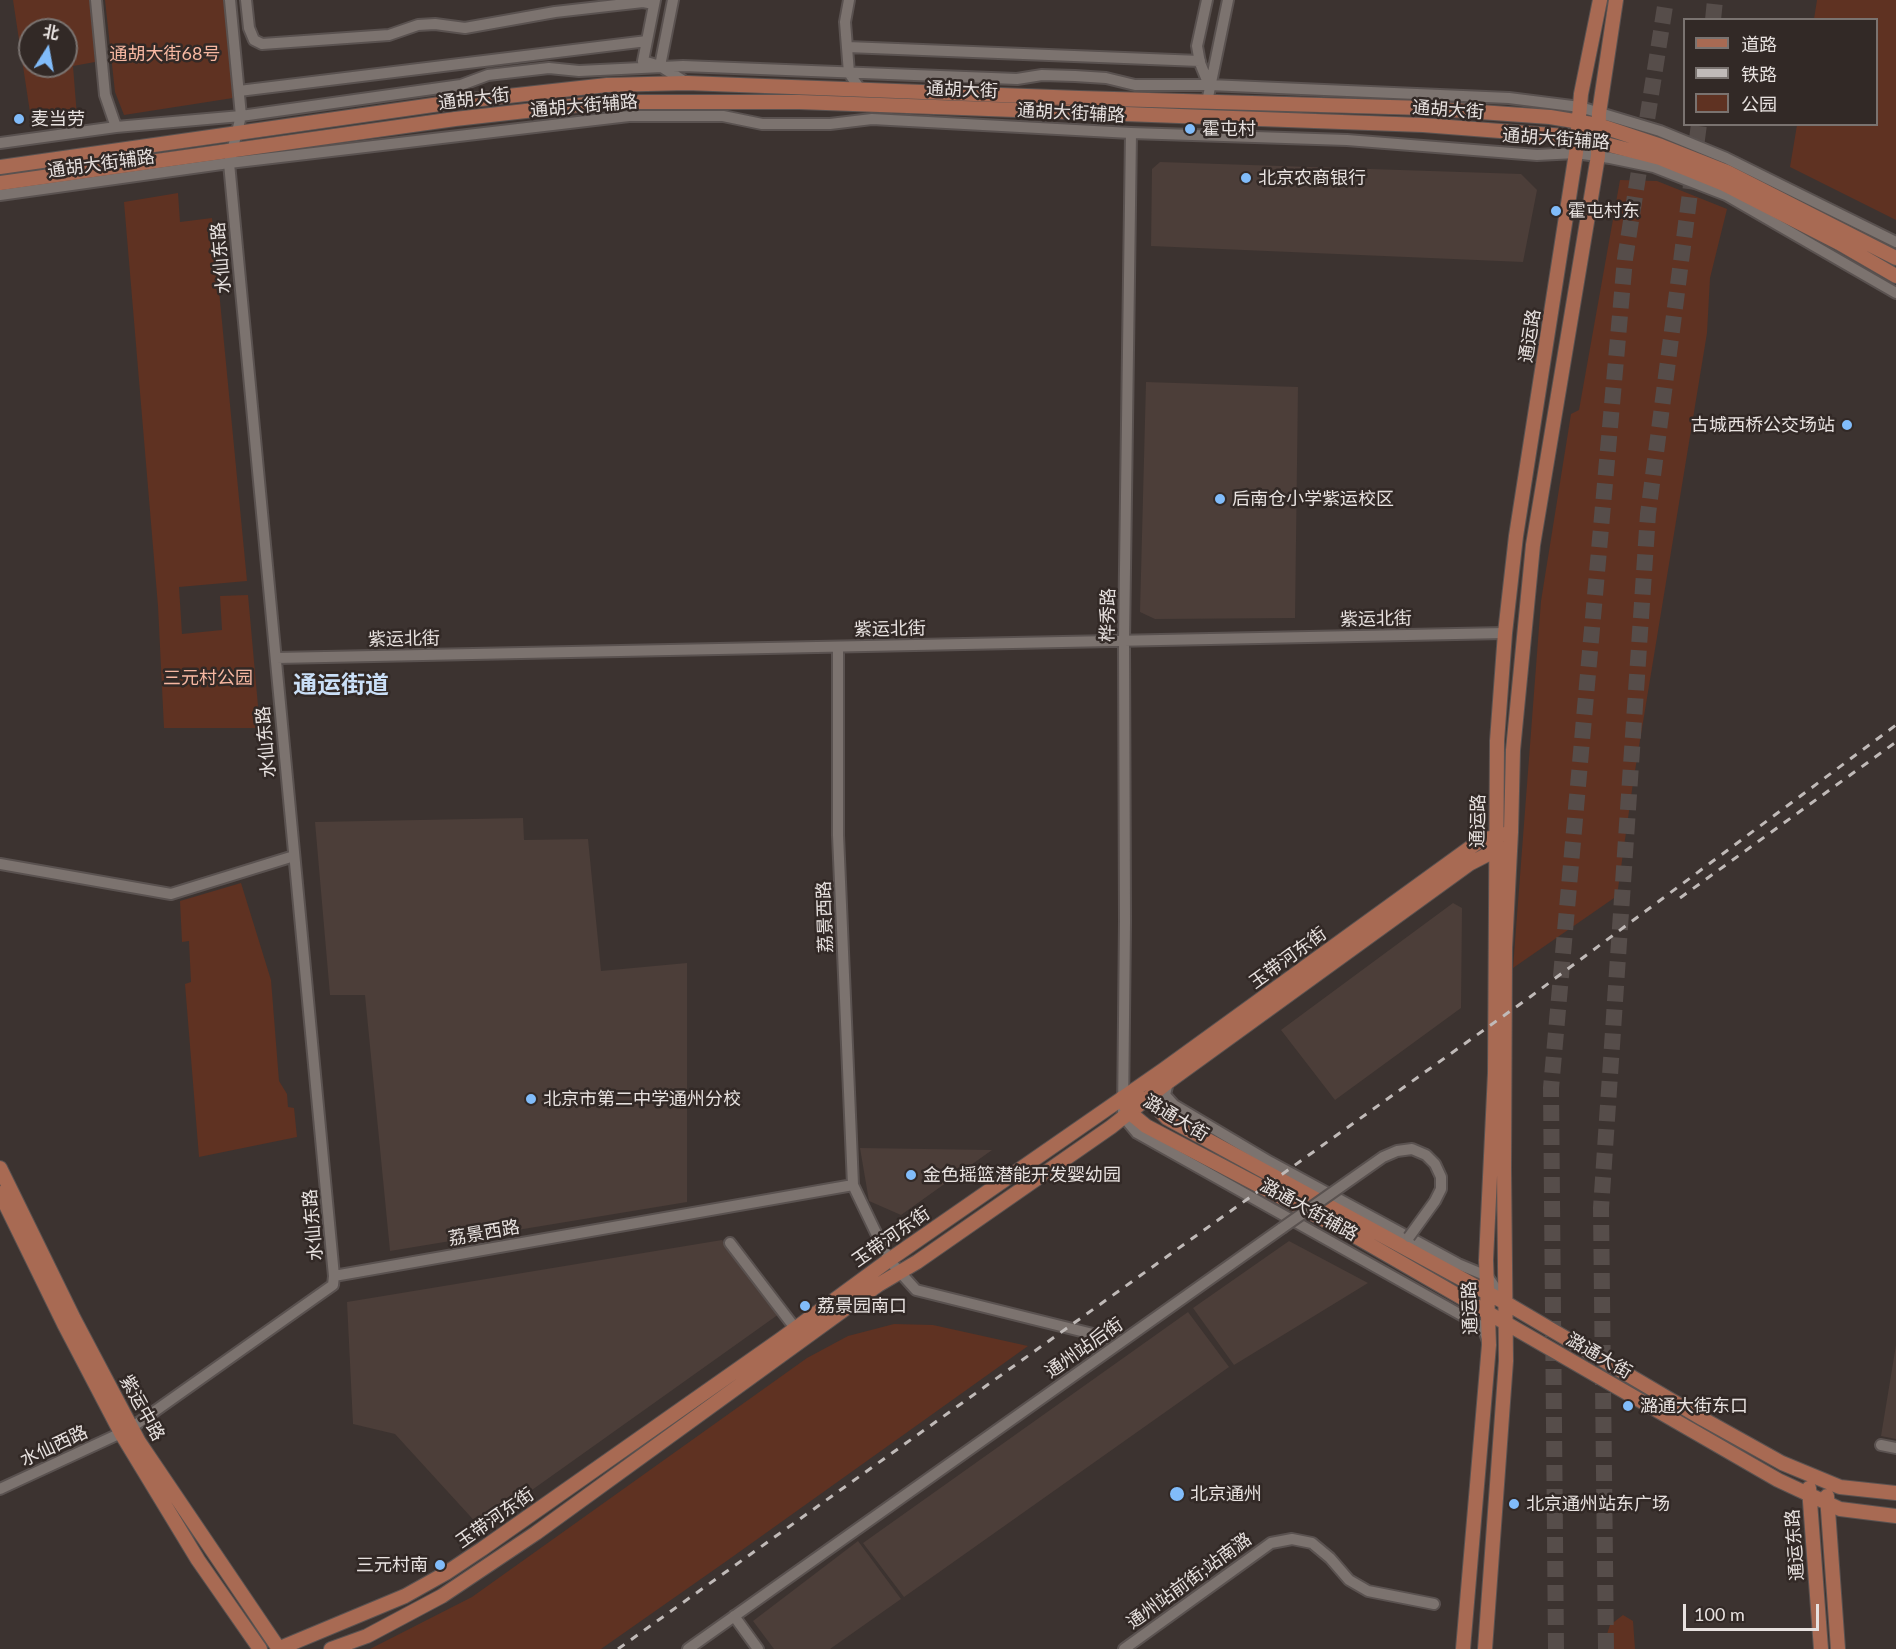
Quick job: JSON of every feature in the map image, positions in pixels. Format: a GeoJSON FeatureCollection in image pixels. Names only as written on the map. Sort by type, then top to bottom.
{"type":"FeatureCollection","features":[{"type":"Feature","properties":{"kind":"main road","name":"通运路"},"geometry":{"type":"LineString","coordinates":[[1464,1649],[1489,1345],[1485,1260],[1495,1073],[1497,741],[1505,633],[1516,536],[1576,153],[1580,107],[1600,0]]}},
{"type":"Feature","properties":{"kind":"main road","name":"通运路"},"geometry":{"type":"LineString","coordinates":[[1485,1649],[1506,1361],[1504,990],[1513,750],[1533,544],[1598,156],[1598,119],[1616,0]]}},
{"type":"Feature","properties":{"kind":"main road","name":"通胡大街"},"geometry":{"type":"LineString","coordinates":[[0,167],[454,102],[627,84],[687,82],[1424,108],[1550,117],[1579,123],[1598,119],[1727,172],[1896,258]]}},
{"type":"Feature","properties":{"kind":"main road","name":"通胡大街"},"geometry":{"type":"LineString","coordinates":[[0,183],[231,156],[454,119],[605,102],[799,102],[1423,125],[1578,137],[1660,158],[1724,184],[1839,243],[1896,276]]}},
{"type":"Feature","properties":{"kind":"main road","name":"玉带河东街"},"geometry":{"type":"LineString","coordinates":[[279,1649],[405,1596],[446,1573],[889,1260],[1163,1070],[1478,842],[1496,835],[1510,838]]}},
{"type":"Feature","properties":{"kind":"main road","name":"玉带河东街"},"geometry":{"type":"LineString","coordinates":[[331,1649],[367,1636],[442,1596],[546,1526],[796,1343],[899,1271],[917,1262],[1148,1099],[1168,1082],[1469,864],[1495,850],[1510,838]]}},
{"type":"Feature","properties":{"kind":"main road","name":"潞通大街"},"geometry":{"type":"LineString","coordinates":[[1896,1493],[1840,1487],[1782,1463],[1702,1419],[1488,1292],[1167,1118],[1148,1099],[1122,1098],[1126,1114],[1146,1126],[1353,1235],[1488,1315],[1506,1323],[1778,1480],[1840,1509],[1896,1515]]}},
{"type":"Feature","properties":{"kind":"main road","name":"紫运中路"},"geometry":{"type":"LineString","coordinates":[[0,1168],[126,1431],[139,1442],[279,1649]]}},
{"type":"Feature","properties":{"kind":"main road","name":"紫运中路"},"geometry":{"type":"LineString","coordinates":[[0,1193],[64,1324],[198,1560],[261,1649]]}},
{"type":"Feature","properties":{"kind":"main road","name":"通运东路"},"geometry":{"type":"LineString","coordinates":[[1808,1474],[1821,1649]]}},
{"type":"Feature","properties":{"kind":"main road","name":"通运东路"},"geometry":{"type":"LineString","coordinates":[[1826,1481],[1838,1649]]}},
{"type":"Feature","properties":{"kind":"street"},"geometry":{"type":"LineString","coordinates":[[96,0],[105,95],[116,126]]}},
{"type":"Feature","properties":{"kind":"street"},"geometry":{"type":"LineString","coordinates":[[230,0],[241,116]]}},
{"type":"Feature","properties":{"kind":"street"},"geometry":{"type":"LineString","coordinates":[[246,0],[249,28],[254,40],[262,44],[389,35],[418,25],[435,24],[465,28],[555,12],[655,2],[640,64],[627,84]]}},
{"type":"Feature","properties":{"kind":"street"},"geometry":{"type":"LineString","coordinates":[[673,0],[660,66],[687,82]]}},
{"type":"Feature","properties":{"kind":"street"},"geometry":{"type":"LineString","coordinates":[[849,0],[845,22],[849,73],[861,89]]}},
{"type":"Feature","properties":{"kind":"street"},"geometry":{"type":"LineString","coordinates":[[1207,0],[1197,46],[1209,86]]}},
{"type":"Feature","properties":{"kind":"street"},"geometry":{"type":"LineString","coordinates":[[1207,102],[1228,0]]}},
{"type":"Feature","properties":{"kind":"street"},"geometry":{"type":"LineString","coordinates":[[238,91],[647,40]]}},
{"type":"Feature","properties":{"kind":"street"},"geometry":{"type":"LineString","coordinates":[[847,47],[1200,60]]}},
{"type":"Feature","properties":{"kind":"street","name":"通胡大街辅路"},"geometry":{"type":"LineString","coordinates":[[0,143],[116,126],[241,116],[461,85],[488,75],[549,68],[579,71],[640,64],[1017,79],[1042,75],[1075,76],[1106,78],[1135,85],[1509,98],[1580,107],[1598,119],[1660,131],[1726,158],[1896,242]]}},
{"type":"Feature","properties":{"kind":"street","name":"水仙东路"},"geometry":{"type":"LineString","coordinates":[[241,116],[231,156],[334,1276]]}},
{"type":"Feature","properties":{"kind":"street","name":"通胡大街辅路"},"geometry":{"type":"LineString","coordinates":[[0,195],[231,156],[628,116],[723,116],[762,123],[784,124],[830,124],[872,119],[1131,133],[1347,140],[1537,155],[1576,153],[1654,167],[1726,195],[1896,293]]}},
{"type":"Feature","properties":{"kind":"street","name":"桦秀路"},"geometry":{"type":"LineString","coordinates":[[1122,1098],[1125,921],[1124,641],[1131,133]]}},
{"type":"Feature","properties":{"kind":"street","name":"紫运北街"},"geometry":{"type":"LineString","coordinates":[[276,658],[1505,633]]}},
{"type":"Feature","properties":{"kind":"street","name":"荔景西路"},"geometry":{"type":"LineString","coordinates":[[838,647],[838,835],[853,1185],[889,1260],[916,1290],[1105,1337]]}},
{"type":"Feature","properties":{"kind":"street"},"geometry":{"type":"LineString","coordinates":[[0,864],[171,894],[294,856]]}},
{"type":"Feature","properties":{"kind":"street","name":"潞通大街辅路"},"geometry":{"type":"LineString","coordinates":[[1168,1082],[1165,1095],[1174,1105],[1270,1162],[1458,1264],[1487,1276]]}},
{"type":"Feature","properties":{"kind":"street","name":"潞通大街辅路"},"geometry":{"type":"LineString","coordinates":[[1126,1114],[1137,1133],[1479,1325],[1489,1345]]}},
{"type":"Feature","properties":{"kind":"street","name":"通州站后街"},"geometry":{"type":"LineString","coordinates":[[688,1649],[1383,1157],[1397,1151],[1412,1149],[1426,1155],[1435,1164],[1441,1177],[1441,1189],[1436,1201],[1409,1237]]}},
{"type":"Feature","properties":{"kind":"street","name":"荔景西路"},"geometry":{"type":"LineString","coordinates":[[334,1276],[853,1185]]}},
{"type":"Feature","properties":{"kind":"street"},"geometry":{"type":"LineString","coordinates":[[729,1243],[795,1328]]}},
{"type":"Feature","properties":{"kind":"street","name":"水仙西路"},"geometry":{"type":"LineString","coordinates":[[0,1489],[126,1431],[333,1285],[334,1276]]}},
{"type":"Feature","properties":{"kind":"street"},"geometry":{"type":"LineString","coordinates":[[1487,1276],[1506,1303]]}},
{"type":"Feature","properties":{"kind":"street"},"geometry":{"type":"LineString","coordinates":[[1881,1445],[1896,1448]]}},
{"type":"Feature","properties":{"kind":"street","name":"通州站前街;站南潞"},"geometry":{"type":"LineString","coordinates":[[1124,1649],[1271,1543],[1292,1539],[1312,1543],[1330,1558],[1349,1580],[1368,1591],[1434,1604]]}},
{"type":"Feature","properties":{"kind":"street"},"geometry":{"type":"LineString","coordinates":[[734,1616],[758,1649]]}},
{"type":"Feature","properties":{"kind":"shaded area"},"geometry":{"type":"Polygon","coordinates":[[[1160,162],[1521,174],[1537,190],[1523,262],[1151,246],[1152,169],[1160,162]]]}},
{"type":"Feature","properties":{"kind":"shaded area","name":"后南仓小学紫运校区"},"geometry":{"type":"Polygon","coordinates":[[[1146,382],[1298,387],[1295,618],[1155,619],[1140,612],[1146,382]]]}},
{"type":"Feature","properties":{"kind":"shaded area","name":"北京市第二中学通州分校"},"geometry":{"type":"Polygon","coordinates":[[[523,818],[524,840],[588,839],[601,971],[687,963],[687,1202],[390,1251],[365,995],[330,995],[315,822],[523,818]]]}},
{"type":"Feature","properties":{"kind":"shaded area"},"geometry":{"type":"Polygon","coordinates":[[[1453,903],[1462,908],[1461,1008],[1335,1100],[1281,1030],[1453,903]]]}},
{"type":"Feature","properties":{"kind":"shaded area","name":"金色摇篮潜能开发婴幼园"},"geometry":{"type":"Polygon","coordinates":[[[860,1148],[992,1150],[901,1215],[869,1201],[860,1148]]]}},
{"type":"Feature","properties":{"kind":"shaded area"},"geometry":{"type":"Polygon","coordinates":[[[722,1240],[779,1314],[480,1527],[395,1434],[353,1424],[347,1302],[722,1240]]]}},
{"type":"Feature","properties":{"kind":"shaded area"},"geometry":{"type":"Polygon","coordinates":[[[1289,1241],[1368,1283],[1234,1365],[1193,1308],[1289,1241]]]}},
{"type":"Feature","properties":{"kind":"shaded area"},"geometry":{"type":"Polygon","coordinates":[[[1188,1312],[1229,1367],[904,1597],[863,1543],[1188,1312]]]}},
{"type":"Feature","properties":{"kind":"shaded area"},"geometry":{"type":"Polygon","coordinates":[[[1896,1345],[1896,1439],[1881,1436],[1896,1345]]]}},
{"type":"Feature","properties":{"kind":"shaded area"},"geometry":{"type":"Polygon","coordinates":[[[858,1541],[901,1599],[830,1649],[774,1649],[753,1621],[858,1541]]]}},
{"type":"Feature","properties":{"kind":"green space"},"geometry":{"type":"Polygon","coordinates":[[[13,0],[92,0],[95,62],[78,65],[78,18],[18,18],[18,33],[13,0]]]}},
{"type":"Feature","properties":{"kind":"green space","name":"通胡大街68号"},"geometry":{"type":"Polygon","coordinates":[[[105,0],[224,0],[233,98],[124,115],[115,92],[105,0]]]}},
{"type":"Feature","properties":{"kind":"green space"},"geometry":{"type":"Polygon","coordinates":[[[1817,0],[1896,0],[1896,220],[1790,167],[1797,126],[1878,126],[1878,18],[1814,18],[1817,0]]]}},
{"type":"Feature","properties":{"kind":"green space"},"geometry":{"type":"Polygon","coordinates":[[[25,78],[74,78],[77,117],[31,119],[25,78]]]}},
{"type":"Feature","properties":{"kind":"green space"},"geometry":{"type":"Polygon","coordinates":[[[1620,180],[1657,181],[1727,209],[1710,278],[1707,333],[1633,783],[1617,896],[1513,968],[1541,601],[1571,414],[1579,410],[1620,180]]]}},
{"type":"Feature","properties":{"kind":"green space","name":"三元村公园"},"geometry":{"type":"Polygon","coordinates":[[[178,193],[180,222],[212,218],[247,581],[179,587],[182,634],[222,630],[220,596],[248,595],[260,728],[164,728],[158,606],[124,202],[178,193]]]}},
{"type":"Feature","properties":{"kind":"green space"},"geometry":{"type":"Polygon","coordinates":[[[241,883],[271,980],[279,1081],[287,1094],[288,1107],[294,1108],[297,1137],[199,1157],[185,984],[191,982],[189,941],[182,942],[180,901],[241,883]]]}},
{"type":"Feature","properties":{"kind":"green space"},"geometry":{"type":"Polygon","coordinates":[[[894,1324],[933,1325],[1028,1346],[601,1649],[370,1649],[472,1597],[807,1358],[848,1336],[894,1324]]]}},
{"type":"Feature","properties":{"kind":"green space"},"geometry":{"type":"Polygon","coordinates":[[[1623,1615],[1633,1621],[1635,1649],[1602,1649],[1610,1625],[1623,1615]]]}},
{"type":"Feature","properties":{"kind":"tunnel"},"geometry":{"type":"LineString","coordinates":[[1556,1649],[1551,1088],[1625,259],[1666,0]]}},
{"type":"Feature","properties":{"kind":"tunnel"},"geometry":{"type":"LineString","coordinates":[[1713,18],[1715,0]]}},
{"type":"Feature","properties":{"kind":"tunnel"},"geometry":{"type":"LineString","coordinates":[[1606,1649],[1601,1208],[1648,514],[1699,126]]}},
{"type":"Feature","properties":{"kind":"railway"},"geometry":{"type":"LineString","coordinates":[[618,1649],[1530,997],[1896,725]]}},
{"type":"Feature","properties":{"kind":"railway"},"geometry":{"type":"LineString","coordinates":[[1680,898],[1896,742]]}},
{"type":"Feature","properties":{"kind":"place","name":"麦当劳"},"geometry":{"type":"Point","coordinates":[19,119]}},
{"type":"Feature","properties":{"kind":"place","name":"霍屯村"},"geometry":{"type":"Point","coordinates":[1190,129]}},
{"type":"Feature","properties":{"kind":"place","name":"北京农商银行"},"geometry":{"type":"Point","coordinates":[1246,178]}},
{"type":"Feature","properties":{"kind":"place","name":"霍屯村东"},"geometry":{"type":"Point","coordinates":[1556,211]}},
{"type":"Feature","properties":{"kind":"place","name":"古城西桥公交场站"},"geometry":{"type":"Point","coordinates":[1847,425]}},
{"type":"Feature","properties":{"kind":"place","name":"后南仓小学紫运校区"},"geometry":{"type":"Point","coordinates":[1220,499]}},
{"type":"Feature","properties":{"kind":"place","name":"北京市第二中学通州分校"},"geometry":{"type":"Point","coordinates":[531,1099]}},
{"type":"Feature","properties":{"kind":"place","name":"金色摇篮潜能开发婴幼园"},"geometry":{"type":"Point","coordinates":[911,1175]}},
{"type":"Feature","properties":{"kind":"place","name":"荔景园南口"},"geometry":{"type":"Point","coordinates":[805,1306]}},
{"type":"Feature","properties":{"kind":"place","name":"潞通大街东口"},"geometry":{"type":"Point","coordinates":[1628,1406]}},
{"type":"Feature","properties":{"kind":"place","name":"北京通州"},"geometry":{"type":"Point","coordinates":[1177,1494]}},
{"type":"Feature","properties":{"kind":"place","name":"北京通州站东广场"},"geometry":{"type":"Point","coordinates":[1514,1504]}},
{"type":"Feature","properties":{"kind":"place","name":"三元村南"},"geometry":{"type":"Point","coordinates":[440,1565]}},
{"type":"Feature","properties":{"kind":"district","name":"通运街道"},"geometry":{"type":"Point","coordinates":[341,685]}}]}
